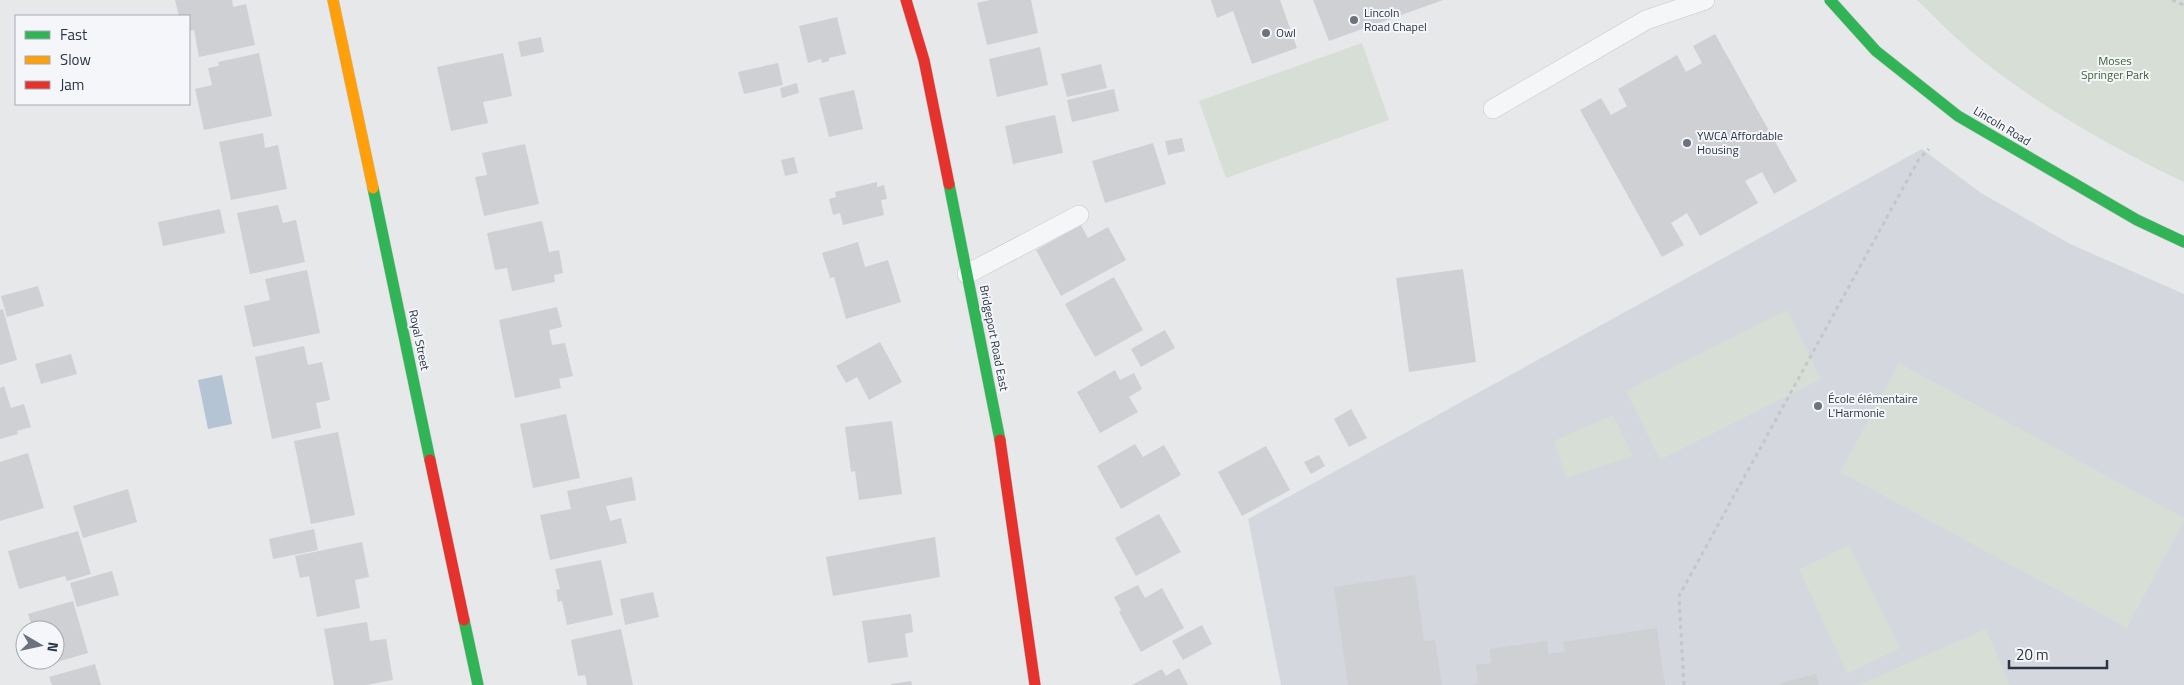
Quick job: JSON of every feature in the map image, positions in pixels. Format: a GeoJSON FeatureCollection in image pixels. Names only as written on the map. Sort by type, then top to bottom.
{"type":"FeatureCollection","features":[{"type":"Feature","properties":{"kind":"street","name":"Royal Street"},"geometry":{"type":"LineString","coordinates":[[333,0],[478,685]]}},
{"type":"Feature","properties":{"kind":"street","name":"Bridgeport Road East"},"geometry":{"type":"LineString","coordinates":[[906,0],[924,60],[997,421],[1035,685]]}},
{"type":"Feature","properties":{"kind":"street","name":"Lincoln Road"},"geometry":{"type":"LineString","coordinates":[[1830,0],[1876,50],[1958,116],[2137,220],[2184,242]]}},
{"type":"Feature","properties":{"kind":"lane"},"geometry":{"type":"LineString","coordinates":[[1493,109],[1646,20],[1705,0]]}},
{"type":"Feature","properties":{"kind":"lane"},"geometry":{"type":"LineString","coordinates":[[967,274],[1079,215]]}},
{"type":"Feature","properties":{"kind":"path"},"geometry":{"type":"LineString","coordinates":[[2172,0],[2184,5]]}},
{"type":"Feature","properties":{"kind":"path"},"geometry":{"type":"LineString","coordinates":[[1684,685],[1679,596],[1915,168],[1929,149]]}},
{"type":"Feature","properties":{"kind":"shaded area","name":"École élémentaire L'Harmonie"},"geometry":{"type":"Polygon","coordinates":[[[1922,149],[1981,193],[2070,244],[2184,294],[2184,685],[1281,685],[1248,519],[1922,149]]]}},
{"type":"Feature","properties":{"kind":"green space","name":"Moses Springer Park"},"geometry":{"type":"Polygon","coordinates":[[[1917,0],[2184,0],[2184,182],[2130,155],[2047,107],[1972,52],[1917,0]]]}},
{"type":"Feature","properties":{"kind":"green space"},"geometry":{"type":"Polygon","coordinates":[[[1362,43],[1389,120],[1226,178],[1199,101],[1362,43]]]}},
{"type":"Feature","properties":{"kind":"green space"},"geometry":{"type":"Polygon","coordinates":[[[1787,310],[1821,379],[1660,460],[1626,391],[1787,310]]]}},
{"type":"Feature","properties":{"kind":"green space"},"geometry":{"type":"Polygon","coordinates":[[[1899,363],[2184,518],[2127,628],[1840,472],[1899,363]]]}},
{"type":"Feature","properties":{"kind":"green space"},"geometry":{"type":"Polygon","coordinates":[[[1613,415],[1633,456],[1566,478],[1554,441],[1613,415]]]}},
{"type":"Feature","properties":{"kind":"green space"},"geometry":{"type":"Polygon","coordinates":[[[1849,545],[1900,648],[1847,674],[1799,569],[1849,545]]]}},
{"type":"Feature","properties":{"kind":"green space"},"geometry":{"type":"Polygon","coordinates":[[[1986,629],[2010,685],[1858,685],[1986,629]]]}},
{"type":"Feature","properties":{"kind":"water"},"geometry":{"type":"Polygon","coordinates":[[[222,375],[232,424],[208,429],[198,380],[222,375]]]}},
{"type":"Feature","properties":{"kind":"building"},"geometry":{"type":"Polygon","coordinates":[[[175,0],[232,0],[233,7],[246,4],[255,45],[199,57],[194,30],[190,31],[190,15],[179,15],[175,0]]]}},
{"type":"Feature","properties":{"kind":"building"},"geometry":{"type":"Polygon","coordinates":[[[990,0],[1031,0],[1038,33],[987,45],[977,3],[990,0]]]}},
{"type":"Feature","properties":{"kind":"building","name":"Owl"},"geometry":{"type":"Polygon","coordinates":[[[1211,0],[1280,0],[1297,48],[1252,64],[1233,11],[1217,18],[1211,0]]]}},
{"type":"Feature","properties":{"kind":"building","name":"Lincoln Road Chapel"},"geometry":{"type":"Polygon","coordinates":[[[1313,0],[1443,0],[1329,41],[1313,0]]]}},
{"type":"Feature","properties":{"kind":"building"},"geometry":{"type":"Polygon","coordinates":[[[837,17],[846,54],[829,58],[829,61],[822,63],[821,59],[808,63],[799,26],[837,17]]]}},
{"type":"Feature","properties":{"kind":"building","name":"YWCA Affordable Housing"},"geometry":{"type":"Polygon","coordinates":[[[1715,34],[1797,181],[1774,194],[1762,172],[1745,181],[1758,203],[1700,236],[1687,213],[1671,223],[1684,245],[1662,257],[1580,110],[1601,98],[1611,115],[1627,106],[1618,89],[1677,55],[1686,72],[1702,63],[1693,46],[1715,34]]]}},
{"type":"Feature","properties":{"kind":"building"},"geometry":{"type":"Polygon","coordinates":[[[541,37],[544,52],[521,57],[518,42],[541,37]]]}},
{"type":"Feature","properties":{"kind":"building"},"geometry":{"type":"Polygon","coordinates":[[[1040,47],[1048,85],[997,97],[989,59],[1040,47]]]}},
{"type":"Feature","properties":{"kind":"building"},"geometry":{"type":"Polygon","coordinates":[[[259,53],[272,116],[204,130],[195,89],[212,85],[208,68],[219,66],[218,62],[259,53]]]}},
{"type":"Feature","properties":{"kind":"building"},"geometry":{"type":"Polygon","coordinates":[[[503,53],[512,96],[483,102],[488,123],[451,131],[437,67],[503,53]]]}},
{"type":"Feature","properties":{"kind":"building"},"geometry":{"type":"Polygon","coordinates":[[[778,63],[783,85],[744,94],[738,72],[778,63]]]}},
{"type":"Feature","properties":{"kind":"building"},"geometry":{"type":"Polygon","coordinates":[[[1101,64],[1107,88],[1067,97],[1061,74],[1101,64]]]}},
{"type":"Feature","properties":{"kind":"building"},"geometry":{"type":"Polygon","coordinates":[[[797,83],[799,93],[782,98],[780,88],[797,83]]]}},
{"type":"Feature","properties":{"kind":"building"},"geometry":{"type":"Polygon","coordinates":[[[1114,89],[1119,111],[1072,122],[1067,100],[1114,89]]]}},
{"type":"Feature","properties":{"kind":"building"},"geometry":{"type":"Polygon","coordinates":[[[854,90],[863,129],[829,137],[819,98],[854,90]]]}},
{"type":"Feature","properties":{"kind":"building"},"geometry":{"type":"Polygon","coordinates":[[[1055,115],[1063,153],[1013,164],[1005,126],[1055,115]]]}},
{"type":"Feature","properties":{"kind":"building"},"geometry":{"type":"Polygon","coordinates":[[[263,133],[265,148],[278,145],[287,189],[231,200],[219,142],[263,133]]]}},
{"type":"Feature","properties":{"kind":"building"},"geometry":{"type":"Polygon","coordinates":[[[1182,138],[1185,151],[1168,155],[1165,141],[1182,138]]]}},
{"type":"Feature","properties":{"kind":"building"},"geometry":{"type":"Polygon","coordinates":[[[1153,143],[1166,184],[1105,203],[1092,161],[1153,143]]]}},
{"type":"Feature","properties":{"kind":"building"},"geometry":{"type":"Polygon","coordinates":[[[525,144],[539,204],[484,216],[475,177],[487,175],[482,153],[525,144]]]}},
{"type":"Feature","properties":{"kind":"building"},"geometry":{"type":"Polygon","coordinates":[[[794,157],[798,173],[785,176],[781,160],[794,157]]]}},
{"type":"Feature","properties":{"kind":"building"},"geometry":{"type":"Polygon","coordinates":[[[877,182],[877,187],[884,185],[887,199],[881,200],[884,215],[843,225],[840,213],[833,215],[829,199],[836,197],[835,192],[877,182]]]}},
{"type":"Feature","properties":{"kind":"building"},"geometry":{"type":"Polygon","coordinates":[[[278,205],[283,223],[296,220],[305,262],[250,274],[237,213],[278,205]]]}},
{"type":"Feature","properties":{"kind":"building"},"geometry":{"type":"Polygon","coordinates":[[[220,209],[225,233],[163,246],[158,222],[220,209]]]}},
{"type":"Feature","properties":{"kind":"building"},"geometry":{"type":"Polygon","coordinates":[[[542,221],[549,252],[559,250],[563,273],[554,275],[555,282],[512,291],[507,268],[495,270],[487,233],[542,221]]]}},
{"type":"Feature","properties":{"kind":"building"},"geometry":{"type":"Polygon","coordinates":[[[1081,225],[1088,238],[1108,227],[1126,260],[1061,296],[1036,250],[1081,225]]]}},
{"type":"Feature","properties":{"kind":"building"},"geometry":{"type":"Polygon","coordinates":[[[858,242],[865,267],[888,260],[901,302],[846,319],[834,277],[830,278],[822,253],[858,242]]]}},
{"type":"Feature","properties":{"kind":"building"},"geometry":{"type":"Polygon","coordinates":[[[1463,269],[1476,362],[1409,372],[1396,278],[1463,269]]]}},
{"type":"Feature","properties":{"kind":"building"},"geometry":{"type":"Polygon","coordinates":[[[307,270],[320,333],[253,347],[244,306],[270,300],[265,279],[307,270]]]}},
{"type":"Feature","properties":{"kind":"building"},"geometry":{"type":"Polygon","coordinates":[[[1114,277],[1143,330],[1095,357],[1065,304],[1114,277]]]}},
{"type":"Feature","properties":{"kind":"building"},"geometry":{"type":"Polygon","coordinates":[[[38,286],[44,306],[7,317],[1,296],[38,286]]]}},
{"type":"Feature","properties":{"kind":"building"},"geometry":{"type":"Polygon","coordinates":[[[557,307],[562,327],[549,330],[552,345],[565,343],[573,376],[559,379],[561,388],[515,398],[499,320],[557,307]]]}},
{"type":"Feature","properties":{"kind":"building"},"geometry":{"type":"Polygon","coordinates":[[[3,309],[17,360],[0,365],[0,310],[3,309]]]}},
{"type":"Feature","properties":{"kind":"building"},"geometry":{"type":"Polygon","coordinates":[[[1165,330],[1175,348],[1141,367],[1131,349],[1165,330]]]}},
{"type":"Feature","properties":{"kind":"building"},"geometry":{"type":"Polygon","coordinates":[[[880,342],[902,382],[869,400],[857,377],[846,383],[836,366],[880,342]]]}},
{"type":"Feature","properties":{"kind":"building"},"geometry":{"type":"Polygon","coordinates":[[[304,346],[308,365],[322,362],[330,400],[316,403],[321,428],[272,439],[255,357],[304,346]]]}},
{"type":"Feature","properties":{"kind":"building"},"geometry":{"type":"Polygon","coordinates":[[[71,354],[77,374],[41,384],[35,364],[71,354]]]}},
{"type":"Feature","properties":{"kind":"building"},"geometry":{"type":"Polygon","coordinates":[[[1115,370],[1120,380],[1134,373],[1142,389],[1129,397],[1138,412],[1100,433],[1077,392],[1115,370]]]}},
{"type":"Feature","properties":{"kind":"building"},"geometry":{"type":"Polygon","coordinates":[[[4,386],[11,408],[24,404],[31,427],[17,431],[18,434],[0,439],[0,388],[4,386]]]}},
{"type":"Feature","properties":{"kind":"building"},"geometry":{"type":"Polygon","coordinates":[[[1351,409],[1367,438],[1349,447],[1334,419],[1351,409]]]}},
{"type":"Feature","properties":{"kind":"building"},"geometry":{"type":"Polygon","coordinates":[[[566,414],[580,478],[533,488],[520,424],[566,414]]]}},
{"type":"Feature","properties":{"kind":"building"},"geometry":{"type":"Polygon","coordinates":[[[892,421],[902,494],[859,500],[855,471],[851,472],[845,427],[892,421]]]}},
{"type":"Feature","properties":{"kind":"building"},"geometry":{"type":"Polygon","coordinates":[[[338,432],[355,515],[311,524],[294,441],[338,432]]]}},
{"type":"Feature","properties":{"kind":"building"},"geometry":{"type":"Polygon","coordinates":[[[1135,444],[1143,457],[1164,445],[1181,475],[1121,509],[1097,466],[1135,444]]]}},
{"type":"Feature","properties":{"kind":"building"},"geometry":{"type":"Polygon","coordinates":[[[1266,446],[1290,490],[1242,516],[1218,472],[1266,446]]]}},
{"type":"Feature","properties":{"kind":"building"},"geometry":{"type":"Polygon","coordinates":[[[28,453],[44,508],[0,521],[0,462],[28,453]]]}},
{"type":"Feature","properties":{"kind":"building"},"geometry":{"type":"Polygon","coordinates":[[[1319,455],[1325,466],[1311,474],[1304,462],[1319,455]]]}},
{"type":"Feature","properties":{"kind":"building"},"geometry":{"type":"Polygon","coordinates":[[[632,477],[636,500],[606,506],[610,521],[621,518],[627,543],[550,560],[540,515],[571,509],[567,491],[632,477]]]}},
{"type":"Feature","properties":{"kind":"building"},"geometry":{"type":"Polygon","coordinates":[[[128,489],[137,522],[83,538],[73,506],[128,489]]]}},
{"type":"Feature","properties":{"kind":"building"},"geometry":{"type":"Polygon","coordinates":[[[1159,514],[1181,552],[1136,576],[1115,538],[1159,514]]]}},
{"type":"Feature","properties":{"kind":"building"},"geometry":{"type":"Polygon","coordinates":[[[314,529],[318,550],[273,559],[269,539],[314,529]]]}},
{"type":"Feature","properties":{"kind":"building"},"geometry":{"type":"Polygon","coordinates":[[[78,531],[91,574],[67,581],[65,576],[19,589],[8,551],[78,531]]]}},
{"type":"Feature","properties":{"kind":"building"},"geometry":{"type":"Polygon","coordinates":[[[935,537],[940,577],[833,596],[826,557],[935,537]]]}},
{"type":"Feature","properties":{"kind":"building"},"geometry":{"type":"Polygon","coordinates":[[[362,542],[369,577],[355,580],[360,608],[317,617],[309,576],[300,578],[295,556],[362,542]]]}},
{"type":"Feature","properties":{"kind":"building"},"geometry":{"type":"Polygon","coordinates":[[[601,560],[613,615],[567,625],[562,601],[558,602],[556,590],[560,589],[555,569],[601,560]]]}},
{"type":"Feature","properties":{"kind":"building"},"geometry":{"type":"Polygon","coordinates":[[[112,571],[119,595],[77,607],[70,583],[112,571]]]}},
{"type":"Feature","properties":{"kind":"building"},"geometry":{"type":"Polygon","coordinates":[[[1415,575],[1424,641],[1435,640],[1442,685],[1348,685],[1334,587],[1415,575]]]}},
{"type":"Feature","properties":{"kind":"building"},"geometry":{"type":"Polygon","coordinates":[[[1138,585],[1145,598],[1162,588],[1184,628],[1141,652],[1119,612],[1121,610],[1114,597],[1138,585]]]}},
{"type":"Feature","properties":{"kind":"building"},"geometry":{"type":"Polygon","coordinates":[[[653,592],[659,617],[625,625],[620,599],[653,592]]]}},
{"type":"Feature","properties":{"kind":"building"},"geometry":{"type":"Polygon","coordinates":[[[73,601],[88,653],[65,660],[65,620],[30,620],[28,614],[73,601]]]}},
{"type":"Feature","properties":{"kind":"building"},"geometry":{"type":"Polygon","coordinates":[[[911,614],[913,632],[905,634],[908,657],[868,663],[862,621],[911,614]]]}},
{"type":"Feature","properties":{"kind":"building"},"geometry":{"type":"Polygon","coordinates":[[[367,622],[370,641],[386,639],[393,680],[366,685],[334,685],[324,629],[367,622]]]}},
{"type":"Feature","properties":{"kind":"building"},"geometry":{"type":"Polygon","coordinates":[[[1202,625],[1212,644],[1183,660],[1172,641],[1202,625]]]}},
{"type":"Feature","properties":{"kind":"building"},"geometry":{"type":"Polygon","coordinates":[[[1657,628],[1665,685],[1472,685],[1478,683],[1476,665],[1491,663],[1490,649],[1547,641],[1548,654],[1565,652],[1563,642],[1657,628]]]}},
{"type":"Feature","properties":{"kind":"building"},"geometry":{"type":"Polygon","coordinates":[[[621,629],[633,685],[587,685],[585,675],[578,676],[571,640],[621,629]]]}},
{"type":"Feature","properties":{"kind":"building"},"geometry":{"type":"Polygon","coordinates":[[[95,664],[101,685],[52,685],[49,677],[95,664]]]}},
{"type":"Feature","properties":{"kind":"building"},"geometry":{"type":"Polygon","coordinates":[[[1179,668],[1188,685],[1132,685],[1162,669],[1166,676],[1179,668]]]}},
{"type":"Feature","properties":{"kind":"building"},"geometry":{"type":"Polygon","coordinates":[[[1816,674],[1819,685],[1781,685],[1780,683],[1816,674]]]}},
{"type":"Feature","properties":{"kind":"building"},"geometry":{"type":"Polygon","coordinates":[[[911,681],[912,685],[891,685],[891,684],[911,681]]]}},
{"type":"Feature","properties":{"kind":"traffic: fast"},"geometry":{"type":"LineString","coordinates":[[1830,0],[1876,51],[1958,116],[2137,220],[2184,242]]}},
{"type":"Feature","properties":{"kind":"traffic: fast"},"geometry":{"type":"LineString","coordinates":[[949,184],[1000,440]]}},
{"type":"Feature","properties":{"kind":"traffic: fast"},"geometry":{"type":"LineString","coordinates":[[373,188],[430,460]]}},
{"type":"Feature","properties":{"kind":"traffic: fast"},"geometry":{"type":"LineString","coordinates":[[464,620],[478,685]]}},
{"type":"Feature","properties":{"kind":"traffic: slow"},"geometry":{"type":"LineString","coordinates":[[333,0],[373,188]]}},
{"type":"Feature","properties":{"kind":"traffic: jam"},"geometry":{"type":"LineString","coordinates":[[906,0],[924,60],[949,184]]}},
{"type":"Feature","properties":{"kind":"traffic: jam"},"geometry":{"type":"LineString","coordinates":[[1000,440],[1035,685]]}},
{"type":"Feature","properties":{"kind":"traffic: jam"},"geometry":{"type":"LineString","coordinates":[[430,460],[464,620]]}},
{"type":"Feature","properties":{"kind":"place","name":"Lincoln Road Chapel"},"geometry":{"type":"Point","coordinates":[1354,20]}},
{"type":"Feature","properties":{"kind":"place","name":"Owl"},"geometry":{"type":"Point","coordinates":[1266,33]}},
{"type":"Feature","properties":{"kind":"place","name":"YWCA Affordable Housing"},"geometry":{"type":"Point","coordinates":[1687,143]}},
{"type":"Feature","properties":{"kind":"place","name":"École élémentaire L'Harmonie"},"geometry":{"type":"Point","coordinates":[1818,406]}}]}
